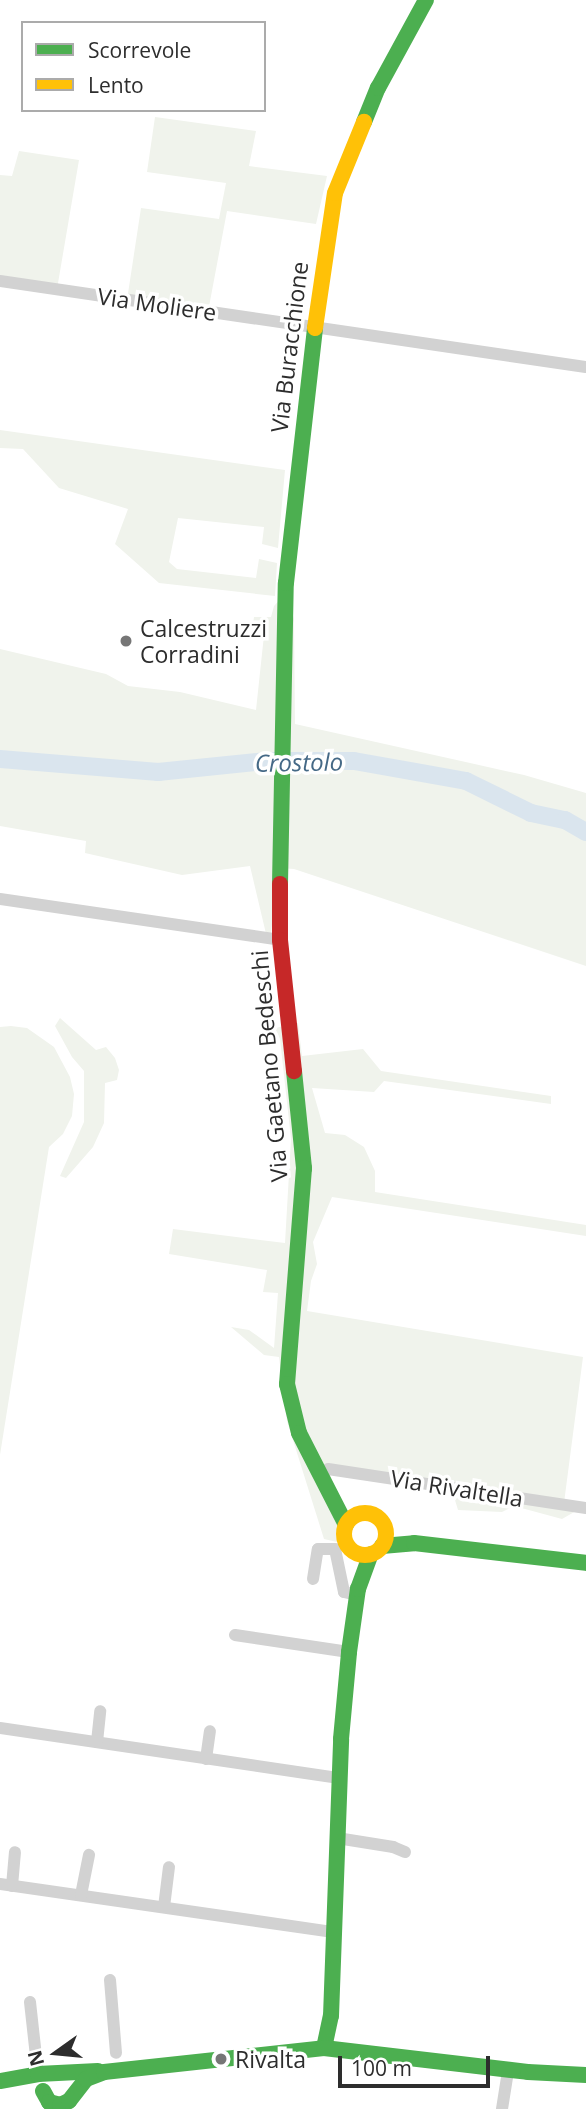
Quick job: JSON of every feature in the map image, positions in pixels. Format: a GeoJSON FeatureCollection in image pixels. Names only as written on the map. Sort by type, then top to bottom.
{"type":"FeatureCollection","features":[{"type":"Feature","properties":{"kind":"main road","name":"Via Buracchione"},"geometry":{"type":"LineString","coordinates":[[281,721],[289,536],[329,220],[345,163],[378,88],[426,0]]}},
{"type":"Feature","properties":{"kind":"main road","name":"Via Gaetano Bedeschi"},"geometry":{"type":"LineString","coordinates":[[281,721],[279,940],[304,1168],[300,1240],[288,1340],[288,1384],[299,1433],[326,1476],[346,1525]]}},
{"type":"Feature","properties":{"kind":"main road","name":"Via Gaetano Bedeschi"},"geometry":{"type":"LineString","coordinates":[[326,1476],[363,1513]]}},
{"type":"Feature","properties":{"kind":"main road"},"geometry":{"type":"LineString","coordinates":[[358,1592],[344,1550],[346,1525],[354,1516],[363,1513],[376,1516],[384,1526],[414,1543]]}},
{"type":"Feature","properties":{"kind":"main road"},"geometry":{"type":"LineString","coordinates":[[324,2049],[331,2016],[337,1838],[349,1652],[358,1592],[377,1550],[384,1526]]}},
{"type":"Feature","properties":{"kind":"main road"},"geometry":{"type":"LineString","coordinates":[[344,1550],[377,1550],[414,1543],[586,1563]]}},
{"type":"Feature","properties":{"kind":"main road"},"geometry":{"type":"LineString","coordinates":[[58,2101],[86,2080],[104,2072],[324,2049],[508,2070],[586,2075]]}},
{"type":"Feature","properties":{"kind":"main road"},"geometry":{"type":"LineString","coordinates":[[5,2081],[91,2069],[104,2072]]}},
{"type":"Feature","properties":{"kind":"main road"},"geometry":{"type":"LineString","coordinates":[[52,2074],[74,2081],[58,2101]]}},
{"type":"Feature","properties":{"kind":"main road"},"geometry":{"type":"LineString","coordinates":[[52,2074],[44,2081],[58,2101]]}},
{"type":"Feature","properties":{"kind":"main road"},"geometry":{"type":"LineString","coordinates":[[5,2081],[58,2101]]}},
{"type":"Feature","properties":{"kind":"street","name":"Via Moliere"},"geometry":{"type":"LineString","coordinates":[[0,281],[586,368]]}},
{"type":"Feature","properties":{"kind":"street"},"geometry":{"type":"LineString","coordinates":[[0,899],[279,940]]}},
{"type":"Feature","properties":{"kind":"street","name":"Via Rivaltella"},"geometry":{"type":"LineString","coordinates":[[326,1476],[586,1508]]}},
{"type":"Feature","properties":{"kind":"street"},"geometry":{"type":"LineString","coordinates":[[313,1579],[318,1549],[344,1550]]}},
{"type":"Feature","properties":{"kind":"street"},"geometry":{"type":"LineString","coordinates":[[235,1635],[349,1652]]}},
{"type":"Feature","properties":{"kind":"street"},"geometry":{"type":"LineString","coordinates":[[97,1742],[100,1711]]}},
{"type":"Feature","properties":{"kind":"street"},"geometry":{"type":"LineString","coordinates":[[0,1728],[340,1778]]}},
{"type":"Feature","properties":{"kind":"street"},"geometry":{"type":"LineString","coordinates":[[206,1759],[210,1731]]}},
{"type":"Feature","properties":{"kind":"street"},"geometry":{"type":"LineString","coordinates":[[337,1838],[393,1847],[405,1852]]}},
{"type":"Feature","properties":{"kind":"street"},"geometry":{"type":"LineString","coordinates":[[15,1852],[6,1885],[334,1932]]}},
{"type":"Feature","properties":{"kind":"street"},"geometry":{"type":"LineString","coordinates":[[81,1895],[89,1855]]}},
{"type":"Feature","properties":{"kind":"street"},"geometry":{"type":"LineString","coordinates":[[163,1907],[169,1867]]}},
{"type":"Feature","properties":{"kind":"street"},"geometry":{"type":"LineString","coordinates":[[110,1980],[116,2053]]}},
{"type":"Feature","properties":{"kind":"street"},"geometry":{"type":"LineString","coordinates":[[30,2002],[52,2074]]}},
{"type":"Feature","properties":{"kind":"street"},"geometry":{"type":"LineString","coordinates":[[502,2109],[508,2070]]}},
{"type":"Feature","properties":{"kind":"shaded area"},"geometry":{"type":"Polygon","coordinates":[[[155,117],[256,131],[249,166],[327,176],[316,224],[227,211],[208,312],[127,300],[141,208],[219,219],[226,183],[147,172],[155,117]]]}},
{"type":"Feature","properties":{"kind":"shaded area"},"geometry":{"type":"Polygon","coordinates":[[[19,151],[79,160],[57,289],[0,281],[0,175],[12,176],[19,151]]]}},
{"type":"Feature","properties":{"kind":"shaded area"},"geometry":{"type":"Polygon","coordinates":[[[0,430],[285,470],[278,548],[262,544],[264,527],[178,518],[169,562],[177,569],[256,578],[259,559],[277,563],[275,596],[159,583],[115,544],[128,509],[59,488],[23,449],[0,448],[0,430]]]}},
{"type":"Feature","properties":{"kind":"shaded area"},"geometry":{"type":"Polygon","coordinates":[[[286,593],[294,619],[295,724],[524,775],[586,793],[586,966],[294,869],[279,868],[271,933],[267,938],[250,866],[182,875],[85,853],[86,841],[0,826],[0,649],[106,674],[128,686],[180,692],[256,710],[264,635],[253,624],[254,617],[271,617],[274,606],[286,593]]]}},
{"type":"Feature","properties":{"kind":"shaded area"},"geometry":{"type":"Polygon","coordinates":[[[60,1018],[96,1050],[106,1047],[115,1058],[119,1070],[117,1080],[105,1083],[104,1123],[93,1147],[66,1178],[60,1176],[84,1122],[84,1071],[72,1057],[55,1026],[60,1018]]]}},
{"type":"Feature","properties":{"kind":"shaded area"},"geometry":{"type":"Polygon","coordinates":[[[298,1023],[302,1056],[363,1049],[381,1071],[551,1096],[551,1104],[384,1081],[374,1092],[312,1088],[325,1133],[345,1135],[364,1147],[375,1171],[375,1192],[586,1225],[586,1236],[332,1197],[313,1242],[317,1264],[311,1281],[307,1311],[583,1357],[564,1503],[583,1507],[562,1519],[514,1506],[502,1512],[458,1510],[451,1487],[328,1469],[341,1507],[337,1542],[324,1539],[287,1421],[279,1357],[264,1355],[231,1327],[249,1330],[274,1348],[278,1293],[263,1292],[267,1270],[169,1254],[173,1229],[285,1243],[291,1139],[280,1039],[275,1028],[298,1023]]]}},
{"type":"Feature","properties":{"kind":"shaded area"},"geometry":{"type":"Polygon","coordinates":[[[0,1027],[27,1028],[54,1047],[70,1077],[74,1094],[72,1116],[63,1134],[49,1147],[0,1455],[0,1027]]]}},
{"type":"Feature","properties":{"kind":"waterway","name":"Crostolo"},"geometry":{"type":"LineString","coordinates":[[0,759],[158,772],[266,761],[354,761],[466,781],[531,813],[565,820],[586,832]]}},
{"type":"Feature","properties":{"kind":"traffic: fast"},"geometry":{"type":"LineString","coordinates":[[364,122],[378,88],[426,0]]}},
{"type":"Feature","properties":{"kind":"traffic: fast"},"geometry":{"type":"LineString","coordinates":[[280,884],[286,583],[315,328]]}},
{"type":"Feature","properties":{"kind":"traffic: fast"},"geometry":{"type":"LineString","coordinates":[[294,1071],[304,1168],[287,1384],[299,1433],[346,1525]]}},
{"type":"Feature","properties":{"kind":"traffic: fast"},"geometry":{"type":"LineString","coordinates":[[382,1546],[414,1543],[586,1563]]}},
{"type":"Feature","properties":{"kind":"traffic: fast"},"geometry":{"type":"LineString","coordinates":[[324,2048],[331,2016],[341,1739],[349,1652],[358,1589],[371,1554]]}},
{"type":"Feature","properties":{"kind":"traffic: fast"},"geometry":{"type":"LineString","coordinates":[[43,2091],[49,2102],[60,2105],[69,2101],[86,2079],[104,2072],[324,2048],[528,2072],[586,2075]]}},
{"type":"Feature","properties":{"kind":"traffic: fast"},"geometry":{"type":"LineString","coordinates":[[0,2081],[38,2074],[98,2071]]}},
{"type":"Feature","properties":{"kind":"traffic: slow"},"geometry":{"type":"LineString","coordinates":[[315,328],[335,193],[364,122]]}},
{"type":"Feature","properties":{"kind":"traffic: slow"},"geometry":{"type":"LineString","coordinates":[[365,1513],[380,1519],[386,1534],[380,1549],[365,1555],[350,1549],[344,1534],[350,1519],[365,1513]]}},
{"type":"Feature","properties":{"kind":"traffic: jam"},"geometry":{"type":"LineString","coordinates":[[280,884],[280,940],[294,1071]]}},
{"type":"Feature","properties":{"kind":"place","name":"Calcestruzzi Corradini"},"geometry":{"type":"Point","coordinates":[126,641]}},
{"type":"Feature","properties":{"kind":"place","name":"Rivalta"},"geometry":{"type":"Point","coordinates":[221,2059]}}]}
